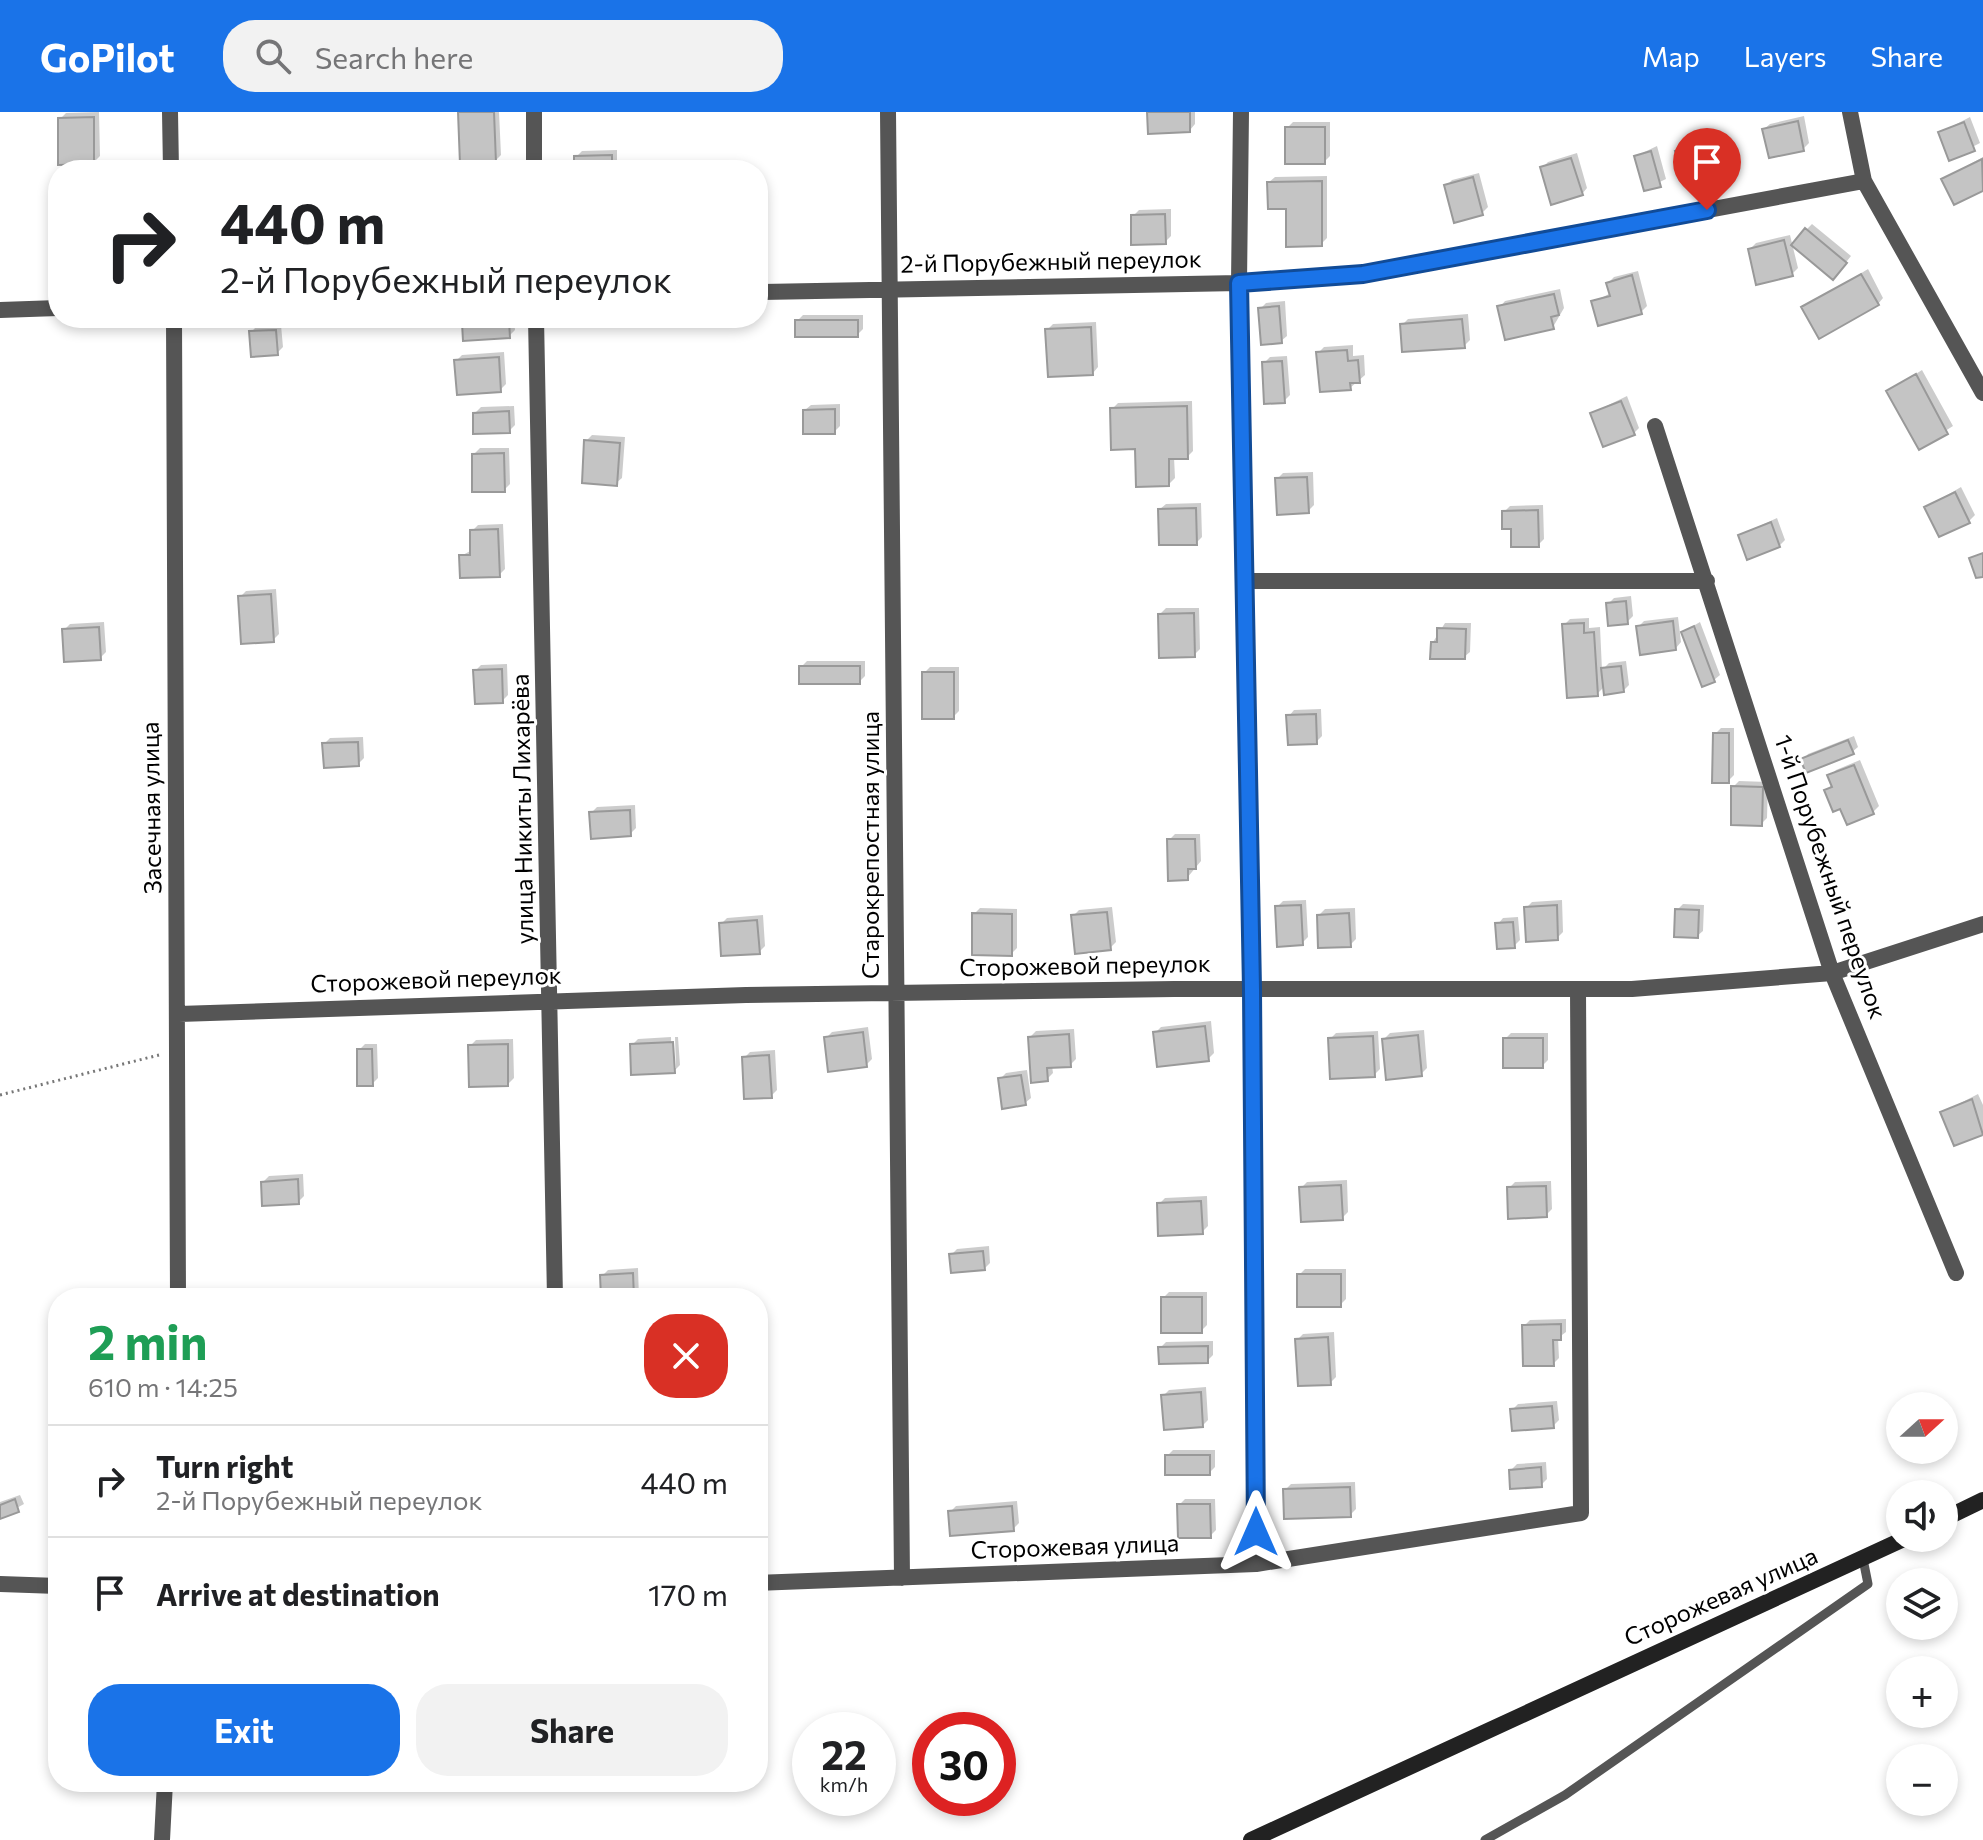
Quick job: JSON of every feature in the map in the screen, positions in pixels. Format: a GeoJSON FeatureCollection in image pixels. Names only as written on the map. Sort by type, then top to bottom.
{"type":"FeatureCollection","features":[{"type":"Feature","properties":{"kind":"main road"},"geometry":{"type":"LineString","coordinates":[[1958,1512],[1983,1500]]}},
{"type":"Feature","properties":{"kind":"main road","name":"Сторожевая улица"},"geometry":{"type":"LineString","coordinates":[[1251,1840],[1886,1548]]}},
{"type":"Feature","properties":{"kind":"street"},"geometry":{"type":"LineString","coordinates":[[170,112],[171,160]]}},
{"type":"Feature","properties":{"kind":"street"},"geometry":{"type":"LineString","coordinates":[[534,112],[534,160]]}},
{"type":"Feature","properties":{"kind":"street","name":"Старокрепостная улица"},"geometry":{"type":"LineString","coordinates":[[888,112],[902,1578]]}},
{"type":"Feature","properties":{"kind":"street"},"geometry":{"type":"LineString","coordinates":[[1241,112],[1239,283],[1252,989],[1256,1564]]}},
{"type":"Feature","properties":{"kind":"street"},"geometry":{"type":"LineString","coordinates":[[1850,112],[1864,181],[1983,393]]}},
{"type":"Feature","properties":{"kind":"street","name":"2-й Порубежный переулок"},"geometry":{"type":"LineString","coordinates":[[768,292],[1239,283],[1363,274],[1864,181]]}},
{"type":"Feature","properties":{"kind":"street"},"geometry":{"type":"LineString","coordinates":[[0,310],[48,308]]}},
{"type":"Feature","properties":{"kind":"street","name":"Засечная улица"},"geometry":{"type":"LineString","coordinates":[[174,328],[172,523],[179,1014],[178,1288]]}},
{"type":"Feature","properties":{"kind":"street","name":"улица Никиты Лихарёва"},"geometry":{"type":"LineString","coordinates":[[536,328],[552,999],[555,1288]]}},
{"type":"Feature","properties":{"kind":"street","name":"1-й Порубежный переулок"},"geometry":{"type":"LineString","coordinates":[[1655,426],[1832,973],[1956,1273]]}},
{"type":"Feature","properties":{"kind":"street"},"geometry":{"type":"LineString","coordinates":[[1244,581],[1707,581]]}},
{"type":"Feature","properties":{"kind":"street","name":"Сторожевой переулок"},"geometry":{"type":"LineString","coordinates":[[179,1014],[552,999],[896,993],[1632,989],[1832,973],[1983,924]]}},
{"type":"Feature","properties":{"kind":"street","name":"Сторожевая улица"},"geometry":{"type":"LineString","coordinates":[[768,1583],[1256,1564],[1581,1513],[1578,989]]}},
{"type":"Feature","properties":{"kind":"street"},"geometry":{"type":"LineString","coordinates":[[0,1584],[48,1586]]}},
{"type":"Feature","properties":{"kind":"street"},"geometry":{"type":"LineString","coordinates":[[162,1840],[164,1792]]}},
{"type":"Feature","properties":{"kind":"lane"},"geometry":{"type":"LineString","coordinates":[[1485,1840],[1565,1795],[1868,1584],[1863,1559]]}},
{"type":"Feature","properties":{"kind":"path"},"geometry":{"type":"LineString","coordinates":[[0,1095],[179,1050]]}},
{"type":"Feature","properties":{"kind":"building"},"geometry":{"type":"Polygon","coordinates":[[[458,112],[494,112],[496,160],[460,160],[458,112]]]}},
{"type":"Feature","properties":{"kind":"building"},"geometry":{"type":"Polygon","coordinates":[[[1147,112],[1190,112],[1190,132],[1148,134],[1147,112]]]}},
{"type":"Feature","properties":{"kind":"building"},"geometry":{"type":"Polygon","coordinates":[[[94,117],[94,160],[58,160],[58,118],[94,117]]]}},
{"type":"Feature","properties":{"kind":"building"},"geometry":{"type":"Polygon","coordinates":[[[1798,121],[1804,151],[1769,158],[1762,129],[1798,121]]]}},
{"type":"Feature","properties":{"kind":"building"},"geometry":{"type":"Polygon","coordinates":[[[1964,122],[1975,151],[1949,161],[1938,132],[1964,122]]]}},
{"type":"Feature","properties":{"kind":"building"},"geometry":{"type":"Polygon","coordinates":[[[1285,127],[1325,127],[1325,164],[1285,164],[1285,127]]]}},
{"type":"Feature","properties":{"kind":"building"},"geometry":{"type":"Polygon","coordinates":[[[1702,144],[1711,175],[1684,183],[1675,151],[1702,144]]]}},
{"type":"Feature","properties":{"kind":"building"},"geometry":{"type":"Polygon","coordinates":[[[1651,151],[1661,187],[1644,191],[1634,156],[1651,151]]]}},
{"type":"Feature","properties":{"kind":"building"},"geometry":{"type":"Polygon","coordinates":[[[612,155],[612,160],[574,160],[574,156],[612,155]]]}},
{"type":"Feature","properties":{"kind":"building"},"geometry":{"type":"Polygon","coordinates":[[[1571,158],[1583,195],[1551,205],[1540,167],[1571,158]]]}},
{"type":"Feature","properties":{"kind":"building"},"geometry":{"type":"Polygon","coordinates":[[[1982,159],[1983,191],[1954,205],[1941,179],[1982,159]]]}},
{"type":"Feature","properties":{"kind":"building"},"geometry":{"type":"Polygon","coordinates":[[[1473,177],[1483,215],[1454,223],[1444,185],[1473,177]]]}},
{"type":"Feature","properties":{"kind":"building"},"geometry":{"type":"Polygon","coordinates":[[[1322,181],[1322,246],[1286,247],[1286,209],[1268,209],[1267,182],[1322,181]]]}},
{"type":"Feature","properties":{"kind":"building"},"geometry":{"type":"Polygon","coordinates":[[[1165,214],[1166,244],[1131,245],[1131,215],[1165,214]]]}},
{"type":"Feature","properties":{"kind":"building"},"geometry":{"type":"Polygon","coordinates":[[[1805,228],[1847,263],[1833,280],[1791,245],[1805,228]]]}},
{"type":"Feature","properties":{"kind":"building"},"geometry":{"type":"Polygon","coordinates":[[[1784,240],[1793,276],[1756,285],[1748,249],[1784,240]]]}},
{"type":"Feature","properties":{"kind":"building"},"geometry":{"type":"Polygon","coordinates":[[[1861,274],[1879,305],[1819,339],[1801,307],[1861,274]]]}},
{"type":"Feature","properties":{"kind":"building"},"geometry":{"type":"Polygon","coordinates":[[[1632,275],[1642,314],[1598,326],[1591,301],[1610,296],[1606,283],[1632,275]]]}},
{"type":"Feature","properties":{"kind":"building"},"geometry":{"type":"Polygon","coordinates":[[[1554,294],[1559,315],[1551,317],[1554,329],[1505,340],[1497,306],[1554,294]]]}},
{"type":"Feature","properties":{"kind":"building"},"geometry":{"type":"Polygon","coordinates":[[[1279,306],[1282,343],[1261,345],[1258,308],[1279,306]]]}},
{"type":"Feature","properties":{"kind":"building"},"geometry":{"type":"Polygon","coordinates":[[[1462,319],[1465,348],[1402,352],[1400,324],[1462,319]]]}},
{"type":"Feature","properties":{"kind":"building"},"geometry":{"type":"Polygon","coordinates":[[[795,320],[858,320],[858,337],[795,337],[795,320]]]}},
{"type":"Feature","properties":{"kind":"building"},"geometry":{"type":"Polygon","coordinates":[[[1091,327],[1093,375],[1048,377],[1045,329],[1091,327]]]}},
{"type":"Feature","properties":{"kind":"building"},"geometry":{"type":"Polygon","coordinates":[[[462,328],[509,328],[510,338],[463,341],[462,328]]]}},
{"type":"Feature","properties":{"kind":"building"},"geometry":{"type":"Polygon","coordinates":[[[276,330],[278,355],[251,357],[249,331],[276,330]]]}},
{"type":"Feature","properties":{"kind":"building"},"geometry":{"type":"Polygon","coordinates":[[[1347,350],[1348,361],[1358,360],[1360,383],[1350,383],[1351,390],[1320,392],[1316,352],[1347,350]]]}},
{"type":"Feature","properties":{"kind":"building"},"geometry":{"type":"Polygon","coordinates":[[[499,357],[501,392],[457,395],[454,360],[499,357]]]}},
{"type":"Feature","properties":{"kind":"building"},"geometry":{"type":"Polygon","coordinates":[[[1282,361],[1285,403],[1264,404],[1262,362],[1282,361]]]}},
{"type":"Feature","properties":{"kind":"building"},"geometry":{"type":"Polygon","coordinates":[[[1916,374],[1948,434],[1919,450],[1886,391],[1916,374]]]}},
{"type":"Feature","properties":{"kind":"building"},"geometry":{"type":"Polygon","coordinates":[[[1621,401],[1635,435],[1603,447],[1590,413],[1621,401]]]}},
{"type":"Feature","properties":{"kind":"building"},"geometry":{"type":"Polygon","coordinates":[[[1187,406],[1188,459],[1169,459],[1169,486],[1136,487],[1135,449],[1111,450],[1110,408],[1187,406]]]}},
{"type":"Feature","properties":{"kind":"building"},"geometry":{"type":"Polygon","coordinates":[[[835,409],[835,434],[803,434],[803,410],[835,409]]]}},
{"type":"Feature","properties":{"kind":"building"},"geometry":{"type":"Polygon","coordinates":[[[509,411],[510,433],[473,434],[473,413],[509,411]]]}},
{"type":"Feature","properties":{"kind":"building"},"geometry":{"type":"Polygon","coordinates":[[[584,440],[620,443],[617,486],[582,483],[584,440]]]}},
{"type":"Feature","properties":{"kind":"building"},"geometry":{"type":"Polygon","coordinates":[[[504,453],[505,492],[472,492],[472,454],[504,453]]]}},
{"type":"Feature","properties":{"kind":"building"},"geometry":{"type":"Polygon","coordinates":[[[1307,477],[1309,513],[1277,515],[1275,478],[1307,477]]]}},
{"type":"Feature","properties":{"kind":"building"},"geometry":{"type":"Polygon","coordinates":[[[1955,492],[1970,523],[1939,537],[1924,507],[1955,492]]]}},
{"type":"Feature","properties":{"kind":"building"},"geometry":{"type":"Polygon","coordinates":[[[1196,508],[1197,545],[1159,545],[1158,509],[1196,508]]]}},
{"type":"Feature","properties":{"kind":"building"},"geometry":{"type":"Polygon","coordinates":[[[1538,510],[1539,547],[1511,547],[1511,529],[1502,529],[1502,511],[1538,510]]]}},
{"type":"Feature","properties":{"kind":"building"},"geometry":{"type":"Polygon","coordinates":[[[1771,522],[1780,547],[1747,560],[1738,535],[1771,522]]]}},
{"type":"Feature","properties":{"kind":"building"},"geometry":{"type":"Polygon","coordinates":[[[498,529],[500,577],[460,578],[459,555],[470,555],[470,530],[498,529]]]}},
{"type":"Feature","properties":{"kind":"building"},"geometry":{"type":"Polygon","coordinates":[[[1983,553],[1983,577],[1976,578],[1969,558],[1983,553]]]}},
{"type":"Feature","properties":{"kind":"building"},"geometry":{"type":"Polygon","coordinates":[[[271,594],[274,642],[241,644],[238,596],[271,594]]]}},
{"type":"Feature","properties":{"kind":"building"},"geometry":{"type":"Polygon","coordinates":[[[1626,601],[1628,624],[1608,626],[1606,603],[1626,601]]]}},
{"type":"Feature","properties":{"kind":"building"},"geometry":{"type":"Polygon","coordinates":[[[1194,613],[1195,657],[1159,658],[1158,614],[1194,613]]]}},
{"type":"Feature","properties":{"kind":"building"},"geometry":{"type":"Polygon","coordinates":[[[1673,621],[1676,650],[1640,655],[1636,626],[1673,621]]]}},
{"type":"Feature","properties":{"kind":"building"},"geometry":{"type":"Polygon","coordinates":[[[1584,623],[1584,633],[1594,632],[1598,696],[1567,698],[1562,624],[1584,623]]]}},
{"type":"Feature","properties":{"kind":"building"},"geometry":{"type":"Polygon","coordinates":[[[1694,626],[1715,682],[1702,687],[1681,632],[1694,626]]]}},
{"type":"Feature","properties":{"kind":"building"},"geometry":{"type":"Polygon","coordinates":[[[99,627],[101,660],[64,662],[62,629],[99,627]]]}},
{"type":"Feature","properties":{"kind":"building"},"geometry":{"type":"Polygon","coordinates":[[[1437,628],[1466,629],[1465,659],[1430,659],[1431,642],[1437,642],[1437,628]]]}},
{"type":"Feature","properties":{"kind":"building"},"geometry":{"type":"Polygon","coordinates":[[[799,666],[860,666],[860,684],[799,684],[799,666]]]}},
{"type":"Feature","properties":{"kind":"building"},"geometry":{"type":"Polygon","coordinates":[[[1621,666],[1624,692],[1604,695],[1601,668],[1621,666]]]}},
{"type":"Feature","properties":{"kind":"building"},"geometry":{"type":"Polygon","coordinates":[[[502,669],[503,703],[475,704],[473,670],[502,669]]]}},
{"type":"Feature","properties":{"kind":"building"},"geometry":{"type":"Polygon","coordinates":[[[922,672],[954,672],[954,719],[922,719],[922,672]]]}},
{"type":"Feature","properties":{"kind":"building"},"geometry":{"type":"Polygon","coordinates":[[[1316,714],[1317,744],[1288,745],[1286,715],[1316,714]]]}},
{"type":"Feature","properties":{"kind":"building"},"geometry":{"type":"Polygon","coordinates":[[[1713,733],[1729,733],[1729,783],[1712,783],[1713,733]]]}},
{"type":"Feature","properties":{"kind":"building"},"geometry":{"type":"Polygon","coordinates":[[[1848,740],[1854,754],[1806,773],[1800,759],[1848,740]]]}},
{"type":"Feature","properties":{"kind":"building"},"geometry":{"type":"Polygon","coordinates":[[[358,742],[359,766],[324,768],[322,743],[358,742]]]}},
{"type":"Feature","properties":{"kind":"building"},"geometry":{"type":"Polygon","coordinates":[[[1854,765],[1874,814],[1847,825],[1840,809],[1833,812],[1824,790],[1832,787],[1827,775],[1854,765]]]}},
{"type":"Feature","properties":{"kind":"building"},"geometry":{"type":"Polygon","coordinates":[[[1731,786],[1763,787],[1762,826],[1731,825],[1731,786]]]}},
{"type":"Feature","properties":{"kind":"building"},"geometry":{"type":"Polygon","coordinates":[[[630,810],[631,836],[591,839],[589,812],[630,810]]]}},
{"type":"Feature","properties":{"kind":"building"},"geometry":{"type":"Polygon","coordinates":[[[1167,839],[1195,839],[1196,869],[1188,869],[1188,880],[1168,881],[1167,839]]]}},
{"type":"Feature","properties":{"kind":"building"},"geometry":{"type":"Polygon","coordinates":[[[1301,905],[1303,945],[1277,947],[1275,906],[1301,905]]]}},
{"type":"Feature","properties":{"kind":"building"},"geometry":{"type":"Polygon","coordinates":[[[1557,905],[1558,940],[1526,942],[1524,907],[1557,905]]]}},
{"type":"Feature","properties":{"kind":"building"},"geometry":{"type":"Polygon","coordinates":[[[1675,909],[1699,910],[1698,938],[1674,937],[1675,909]]]}},
{"type":"Feature","properties":{"kind":"building"},"geometry":{"type":"Polygon","coordinates":[[[1107,912],[1111,950],[1075,954],[1071,915],[1107,912]]]}},
{"type":"Feature","properties":{"kind":"building"},"geometry":{"type":"Polygon","coordinates":[[[972,913],[1012,914],[1012,956],[972,955],[972,913]]]}},
{"type":"Feature","properties":{"kind":"building"},"geometry":{"type":"Polygon","coordinates":[[[1349,913],[1351,947],[1318,948],[1317,915],[1349,913]]]}},
{"type":"Feature","properties":{"kind":"building"},"geometry":{"type":"Polygon","coordinates":[[[757,920],[760,954],[721,956],[719,923],[757,920]]]}},
{"type":"Feature","properties":{"kind":"building"},"geometry":{"type":"Polygon","coordinates":[[[1513,922],[1515,948],[1497,949],[1495,923],[1513,922]]]}},
{"type":"Feature","properties":{"kind":"building"},"geometry":{"type":"Polygon","coordinates":[[[1205,1026],[1209,1061],[1157,1067],[1153,1032],[1205,1026]]]}},
{"type":"Feature","properties":{"kind":"building"},"geometry":{"type":"Polygon","coordinates":[[[863,1032],[867,1067],[828,1072],[824,1037],[863,1032]]]}},
{"type":"Feature","properties":{"kind":"building"},"geometry":{"type":"Polygon","coordinates":[[[1069,1034],[1071,1067],[1047,1068],[1048,1081],[1031,1083],[1028,1037],[1069,1034]]]}},
{"type":"Feature","properties":{"kind":"building"},"geometry":{"type":"Polygon","coordinates":[[[1418,1035],[1422,1076],[1386,1080],[1382,1039],[1418,1035]]]}},
{"type":"Feature","properties":{"kind":"building"},"geometry":{"type":"Polygon","coordinates":[[[1373,1036],[1375,1077],[1330,1079],[1328,1038],[1373,1036]]]}},
{"type":"Feature","properties":{"kind":"building"},"geometry":{"type":"Polygon","coordinates":[[[1503,1038],[1543,1038],[1543,1068],[1503,1068],[1503,1038]]]}},
{"type":"Feature","properties":{"kind":"building"},"geometry":{"type":"Polygon","coordinates":[[[673,1042],[675,1073],[631,1075],[630,1044],[673,1042]]]}},
{"type":"Feature","properties":{"kind":"building"},"geometry":{"type":"Polygon","coordinates":[[[508,1044],[508,1086],[469,1087],[468,1045],[508,1044]]]}},
{"type":"Feature","properties":{"kind":"building"},"geometry":{"type":"Polygon","coordinates":[[[357,1049],[372,1049],[373,1086],[357,1086],[357,1049]]]}},
{"type":"Feature","properties":{"kind":"building"},"geometry":{"type":"Polygon","coordinates":[[[769,1055],[772,1098],[744,1099],[742,1057],[769,1055]]]}},
{"type":"Feature","properties":{"kind":"building"},"geometry":{"type":"Polygon","coordinates":[[[1021,1075],[1026,1105],[1002,1109],[998,1078],[1021,1075]]]}},
{"type":"Feature","properties":{"kind":"building"},"geometry":{"type":"Polygon","coordinates":[[[1972,1099],[1983,1135],[1954,1146],[1940,1112],[1972,1099]]]}},
{"type":"Feature","properties":{"kind":"building"},"geometry":{"type":"Polygon","coordinates":[[[298,1179],[299,1204],[262,1206],[261,1182],[298,1179]]]}},
{"type":"Feature","properties":{"kind":"building"},"geometry":{"type":"Polygon","coordinates":[[[1341,1185],[1343,1220],[1301,1222],[1299,1187],[1341,1185]]]}},
{"type":"Feature","properties":{"kind":"building"},"geometry":{"type":"Polygon","coordinates":[[[1546,1186],[1547,1217],[1508,1219],[1507,1187],[1546,1186]]]}},
{"type":"Feature","properties":{"kind":"building"},"geometry":{"type":"Polygon","coordinates":[[[1201,1201],[1203,1234],[1158,1236],[1157,1203],[1201,1201]]]}},
{"type":"Feature","properties":{"kind":"building"},"geometry":{"type":"Polygon","coordinates":[[[983,1251],[985,1270],[951,1273],[949,1254],[983,1251]]]}},
{"type":"Feature","properties":{"kind":"building"},"geometry":{"type":"Polygon","coordinates":[[[633,1273],[634,1288],[601,1288],[600,1275],[633,1273]]]}},
{"type":"Feature","properties":{"kind":"building"},"geometry":{"type":"Polygon","coordinates":[[[1297,1274],[1341,1274],[1341,1307],[1297,1307],[1297,1274]]]}},
{"type":"Feature","properties":{"kind":"building"},"geometry":{"type":"Polygon","coordinates":[[[1161,1297],[1202,1297],[1202,1333],[1161,1333],[1161,1297]]]}},
{"type":"Feature","properties":{"kind":"building"},"geometry":{"type":"Polygon","coordinates":[[[1561,1324],[1561,1340],[1553,1340],[1554,1366],[1523,1366],[1522,1325],[1561,1324]]]}},
{"type":"Feature","properties":{"kind":"building"},"geometry":{"type":"Polygon","coordinates":[[[1328,1337],[1331,1385],[1298,1386],[1295,1339],[1328,1337]]]}},
{"type":"Feature","properties":{"kind":"building"},"geometry":{"type":"Polygon","coordinates":[[[1208,1346],[1208,1363],[1159,1364],[1158,1347],[1208,1346]]]}},
{"type":"Feature","properties":{"kind":"building"},"geometry":{"type":"Polygon","coordinates":[[[1201,1392],[1203,1427],[1164,1430],[1161,1395],[1201,1392]]]}},
{"type":"Feature","properties":{"kind":"building"},"geometry":{"type":"Polygon","coordinates":[[[1552,1406],[1554,1428],[1512,1431],[1510,1409],[1552,1406]]]}},
{"type":"Feature","properties":{"kind":"building"},"geometry":{"type":"Polygon","coordinates":[[[1165,1455],[1210,1455],[1210,1475],[1165,1475],[1165,1455]]]}},
{"type":"Feature","properties":{"kind":"building"},"geometry":{"type":"Polygon","coordinates":[[[1541,1467],[1542,1487],[1510,1489],[1509,1470],[1541,1467]]]}},
{"type":"Feature","properties":{"kind":"building"},"geometry":{"type":"Polygon","coordinates":[[[1350,1487],[1351,1517],[1284,1519],[1283,1489],[1350,1487]]]}},
{"type":"Feature","properties":{"kind":"building"},"geometry":{"type":"Polygon","coordinates":[[[15,1499],[19,1512],[0,1519],[0,1505],[15,1499]]]}},
{"type":"Feature","properties":{"kind":"building"},"geometry":{"type":"Polygon","coordinates":[[[1177,1504],[1210,1504],[1211,1538],[1178,1538],[1177,1504]]]}},
{"type":"Feature","properties":{"kind":"building"},"geometry":{"type":"Polygon","coordinates":[[[1012,1506],[1014,1531],[950,1536],[948,1511],[1012,1506]]]}},
{"type":"Feature","properties":{"kind":"route"},"geometry":{"type":"LineString","coordinates":[[1256,1532],[1252,989],[1239,283],[1363,274],[1707,210]]}}]}
